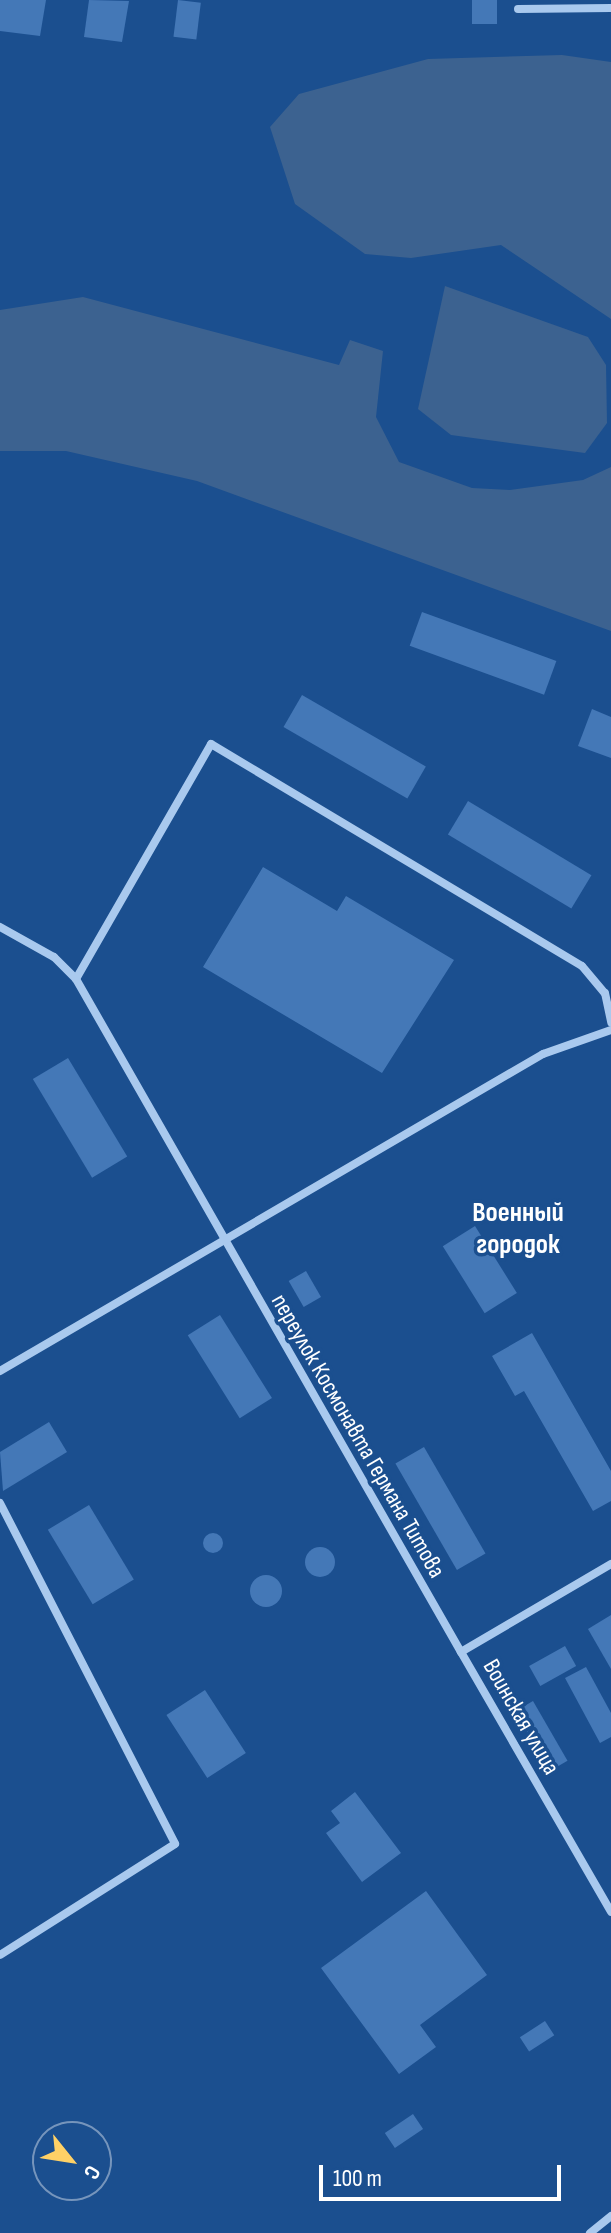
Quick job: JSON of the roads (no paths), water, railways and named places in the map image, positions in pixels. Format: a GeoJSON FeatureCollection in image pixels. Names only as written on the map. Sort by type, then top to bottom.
{"type":"FeatureCollection","features":[{"type":"Feature","properties":{"kind":"street"},"geometry":{"type":"LineString","coordinates":[[518,9],[611,8]]}},
{"type":"Feature","properties":{"kind":"street"},"geometry":{"type":"LineString","coordinates":[[76,979],[211,744],[582,966],[605,993],[611,1022]]}},
{"type":"Feature","properties":{"kind":"street","name":"переулок Космонавта Германа Титова"},"geometry":{"type":"LineString","coordinates":[[0,927],[54,957],[76,979],[222,1241],[461,1652]]}},
{"type":"Feature","properties":{"kind":"street"},"geometry":{"type":"LineString","coordinates":[[0,1371],[543,1054],[611,1030]]}},
{"type":"Feature","properties":{"kind":"street"},"geometry":{"type":"LineString","coordinates":[[0,1503],[175,1844],[0,1955]]}},
{"type":"Feature","properties":{"kind":"street","name":"Воинская улица"},"geometry":{"type":"LineString","coordinates":[[611,1564],[461,1652],[611,1912]]}},
{"type":"Feature","properties":{"kind":"street"},"geometry":{"type":"LineString","coordinates":[[590,2233],[611,2216]]}},
{"type":"Feature","properties":{"kind":"water"},"geometry":{"type":"Polygon","coordinates":[[[562,55],[611,62],[611,319],[501,245],[411,258],[365,254],[295,204],[270,127],[299,94],[428,59],[562,55]]]}},
{"type":"Feature","properties":{"kind":"water"},"geometry":{"type":"Polygon","coordinates":[[[445,286],[588,337],[606,365],[607,423],[585,453],[451,435],[418,409],[445,286]]]}},
{"type":"Feature","properties":{"kind":"water"},"geometry":{"type":"Polygon","coordinates":[[[83,297],[339,365],[350,340],[383,351],[376,417],[399,462],[472,488],[510,490],[583,480],[611,467],[611,631],[197,481],[66,451],[0,451],[0,310],[83,297]]]}},
{"type":"Feature","properties":{"kind":"district","name":"Военный городок"},"geometry":{"type":"Point","coordinates":[518,1229]}}]}
